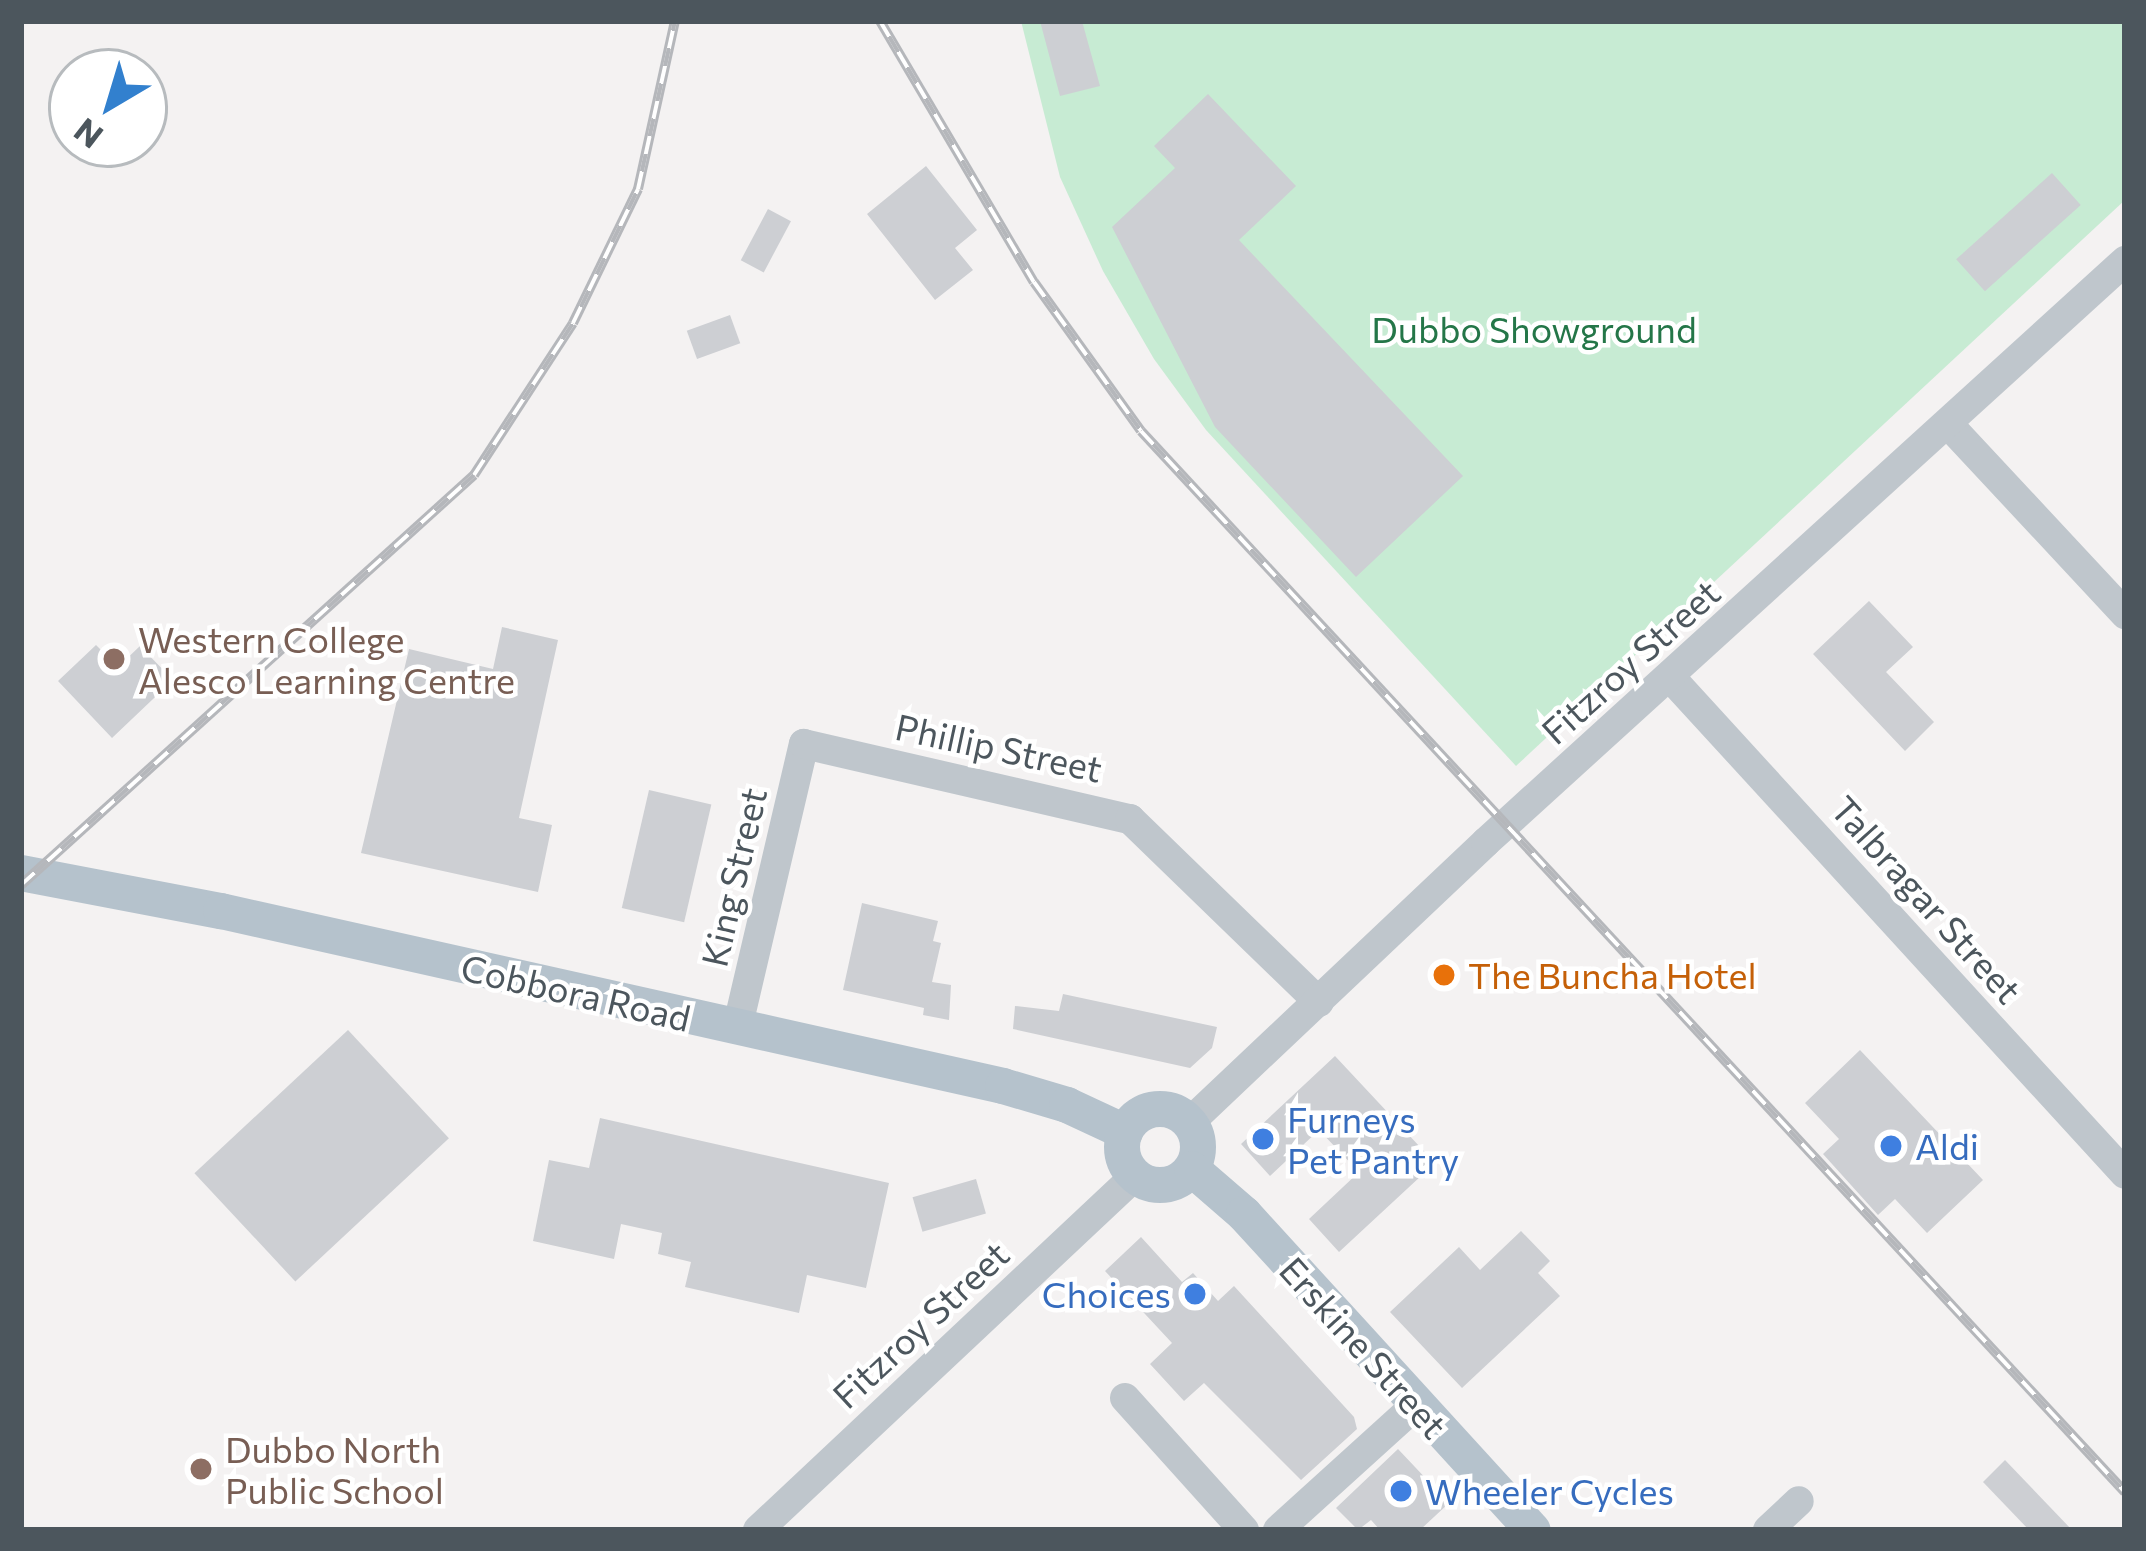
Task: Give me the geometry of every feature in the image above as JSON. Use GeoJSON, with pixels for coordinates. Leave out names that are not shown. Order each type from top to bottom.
{"type":"FeatureCollection","features":[{"type":"Feature","properties":{"kind":"main road","name":"Cobbora Road"},"geometry":{"type":"LineString","coordinates":[[21,873],[221,911],[1004,1086],[1066,1105],[1125,1132]]}},
{"type":"Feature","properties":{"kind":"main road"},"geometry":{"type":"LineString","coordinates":[[1155,1109],[1168,1109],[1190,1122],[1198,1145],[1192,1169],[1165,1185],[1135,1176],[1123,1155],[1125,1132],[1132,1121],[1155,1109]]}},
{"type":"Feature","properties":{"kind":"main road","name":"Erskine Street"},"geometry":{"type":"LineString","coordinates":[[1192,1169],[1244,1214],[1532,1530]]}},
{"type":"Feature","properties":{"kind":"street","name":"Fitzroy Street"},"geometry":{"type":"LineString","coordinates":[[1190,1122],[1486,842],[2125,261]]}},
{"type":"Feature","properties":{"kind":"street"},"geometry":{"type":"LineString","coordinates":[[1948,424],[2125,614]]}},
{"type":"Feature","properties":{"kind":"street","name":"Talbragar Street"},"geometry":{"type":"LineString","coordinates":[[1671,678],[2125,1174]]}},
{"type":"Feature","properties":{"kind":"street","name":"Phillip Street"},"geometry":{"type":"LineString","coordinates":[[804,744],[1130,819],[1319,1002]]}},
{"type":"Feature","properties":{"kind":"street","name":"King Street"},"geometry":{"type":"LineString","coordinates":[[737,1029],[804,744]]}},
{"type":"Feature","properties":{"kind":"street","name":"Fitzroy Street"},"geometry":{"type":"LineString","coordinates":[[758,1530],[1135,1176]]}},
{"type":"Feature","properties":{"kind":"street"},"geometry":{"type":"LineString","coordinates":[[1124,1398],[1244,1530]]}},
{"type":"Feature","properties":{"kind":"street"},"geometry":{"type":"LineString","coordinates":[[1278,1530],[1416,1405]]}},
{"type":"Feature","properties":{"kind":"street"},"geometry":{"type":"LineString","coordinates":[[1768,1530],[1799,1501]]}},
{"type":"Feature","properties":{"kind":"green space","name":"Dubbo Showground"},"geometry":{"type":"Polygon","coordinates":[[[1021,21],[2125,21],[2125,200],[1516,766],[1206,430],[1154,359],[1103,271],[1060,177],[1021,21]]]}},
{"type":"Feature","properties":{"kind":"building"},"geometry":{"type":"Polygon","coordinates":[[[1040,21],[1082,21],[1100,86],[1060,96],[1040,21]]]}},
{"type":"Feature","properties":{"kind":"building"},"geometry":{"type":"Polygon","coordinates":[[[1208,94],[1296,186],[1239,240],[1463,476],[1356,577],[1215,427],[1112,227],[1175,168],[1154,146],[1208,94]]]}},
{"type":"Feature","properties":{"kind":"building"},"geometry":{"type":"Polygon","coordinates":[[[926,166],[977,230],[955,248],[973,270],[935,300],[867,214],[926,166]]]}},
{"type":"Feature","properties":{"kind":"building"},"geometry":{"type":"Polygon","coordinates":[[[2052,173],[2081,205],[1985,291],[1956,259],[2052,173]]]}},
{"type":"Feature","properties":{"kind":"building"},"geometry":{"type":"Polygon","coordinates":[[[768,209],[791,221],[764,272],[741,260],[768,209]]]}},
{"type":"Feature","properties":{"kind":"building"},"geometry":{"type":"Polygon","coordinates":[[[730,315],[740,343],[697,359],[687,331],[730,315]]]}},
{"type":"Feature","properties":{"kind":"building"},"geometry":{"type":"Polygon","coordinates":[[[1869,601],[1913,647],[1886,672],[1934,722],[1905,751],[1813,654],[1869,601]]]}},
{"type":"Feature","properties":{"kind":"building"},"geometry":{"type":"Polygon","coordinates":[[[502,627],[558,640],[519,818],[552,825],[538,892],[361,853],[409,649],[493,669],[502,627]]]}},
{"type":"Feature","properties":{"kind":"building"},"geometry":{"type":"Polygon","coordinates":[[[96,645],[118,667],[140,646],[173,680],[112,738],[58,681],[96,645]]]}},
{"type":"Feature","properties":{"kind":"building"},"geometry":{"type":"Polygon","coordinates":[[[649,790],[711,804],[684,922],[622,908],[649,790]]]}},
{"type":"Feature","properties":{"kind":"building"},"geometry":{"type":"Polygon","coordinates":[[[862,903],[938,921],[933,941],[941,943],[932,982],[951,985],[949,1020],[923,1015],[924,1008],[843,990],[862,903]]]}},
{"type":"Feature","properties":{"kind":"building"},"geometry":{"type":"Polygon","coordinates":[[[1063,994],[1217,1027],[1212,1048],[1190,1068],[1013,1029],[1015,1006],[1059,1011],[1063,994]]]}},
{"type":"Feature","properties":{"kind":"building"},"geometry":{"type":"Polygon","coordinates":[[[348,1030],[449,1138],[295,1281],[194,1173],[348,1030]]]}},
{"type":"Feature","properties":{"kind":"building","name":"Aldi"},"geometry":{"type":"Polygon","coordinates":[[[1860,1050],[1983,1180],[1927,1233],[1895,1199],[1878,1215],[1823,1154],[1839,1139],[1805,1103],[1860,1050]]]}},
{"type":"Feature","properties":{"kind":"building"},"geometry":{"type":"Polygon","coordinates":[[[1335,1056],[1435,1163],[1339,1252],[1309,1219],[1359,1172],[1319,1130],[1270,1176],[1241,1144],[1335,1056]]]}},
{"type":"Feature","properties":{"kind":"building"},"geometry":{"type":"Polygon","coordinates":[[[600,1118],[889,1183],[866,1288],[807,1275],[799,1313],[685,1287],[691,1262],[658,1254],[662,1233],[621,1224],[614,1259],[533,1241],[549,1160],[589,1168],[600,1118]]]}},
{"type":"Feature","properties":{"kind":"building"},"geometry":{"type":"Polygon","coordinates":[[[976,1179],[986,1214],[922,1232],[913,1197],[976,1179]]]}},
{"type":"Feature","properties":{"kind":"building"},"geometry":{"type":"Polygon","coordinates":[[[1521,1231],[1550,1261],[1538,1273],[1560,1296],[1462,1388],[1390,1312],[1459,1247],[1480,1270],[1521,1231]]]}},
{"type":"Feature","properties":{"kind":"building"},"geometry":{"type":"Polygon","coordinates":[[[1141,1237],[1182,1282],[1193,1273],[1218,1301],[1234,1286],[1354,1417],[1357,1429],[1301,1480],[1204,1383],[1184,1401],[1150,1364],[1172,1343],[1105,1271],[1141,1237]]]}},
{"type":"Feature","properties":{"kind":"building"},"geometry":{"type":"Polygon","coordinates":[[[1398,1449],[1449,1503],[1420,1530],[1380,1530],[1371,1520],[1358,1530],[1336,1508],[1398,1449]]]}},
{"type":"Feature","properties":{"kind":"building"},"geometry":{"type":"Polygon","coordinates":[[[2005,1460],[2072,1530],[2029,1530],[1983,1482],[2005,1460]]]}},
{"type":"Feature","properties":{"kind":"railway"},"geometry":{"type":"LineString","coordinates":[[21,885],[474,475],[573,323],[638,189],[675,21]]}},
{"type":"Feature","properties":{"kind":"railway"},"geometry":{"type":"LineString","coordinates":[[880,21],[1034,282],[1141,431],[2125,1492]]}},
{"type":"Feature","properties":{"kind":"place","name":"Western College Alesco Learning Centre"},"geometry":{"type":"Point","coordinates":[114,659]}},
{"type":"Feature","properties":{"kind":"place","name":"The Buncha Hotel"},"geometry":{"type":"Point","coordinates":[1444,975]}},
{"type":"Feature","properties":{"kind":"place","name":"Furneys Pet Pantry"},"geometry":{"type":"Point","coordinates":[1263,1139]}},
{"type":"Feature","properties":{"kind":"place","name":"Aldi"},"geometry":{"type":"Point","coordinates":[1891,1146]}},
{"type":"Feature","properties":{"kind":"place","name":"Choices"},"geometry":{"type":"Point","coordinates":[1195,1294]}},
{"type":"Feature","properties":{"kind":"place","name":"Dubbo North Public School"},"geometry":{"type":"Point","coordinates":[201,1469]}},
{"type":"Feature","properties":{"kind":"place","name":"Wheeler Cycles"},"geometry":{"type":"Point","coordinates":[1401,1491]}}]}
